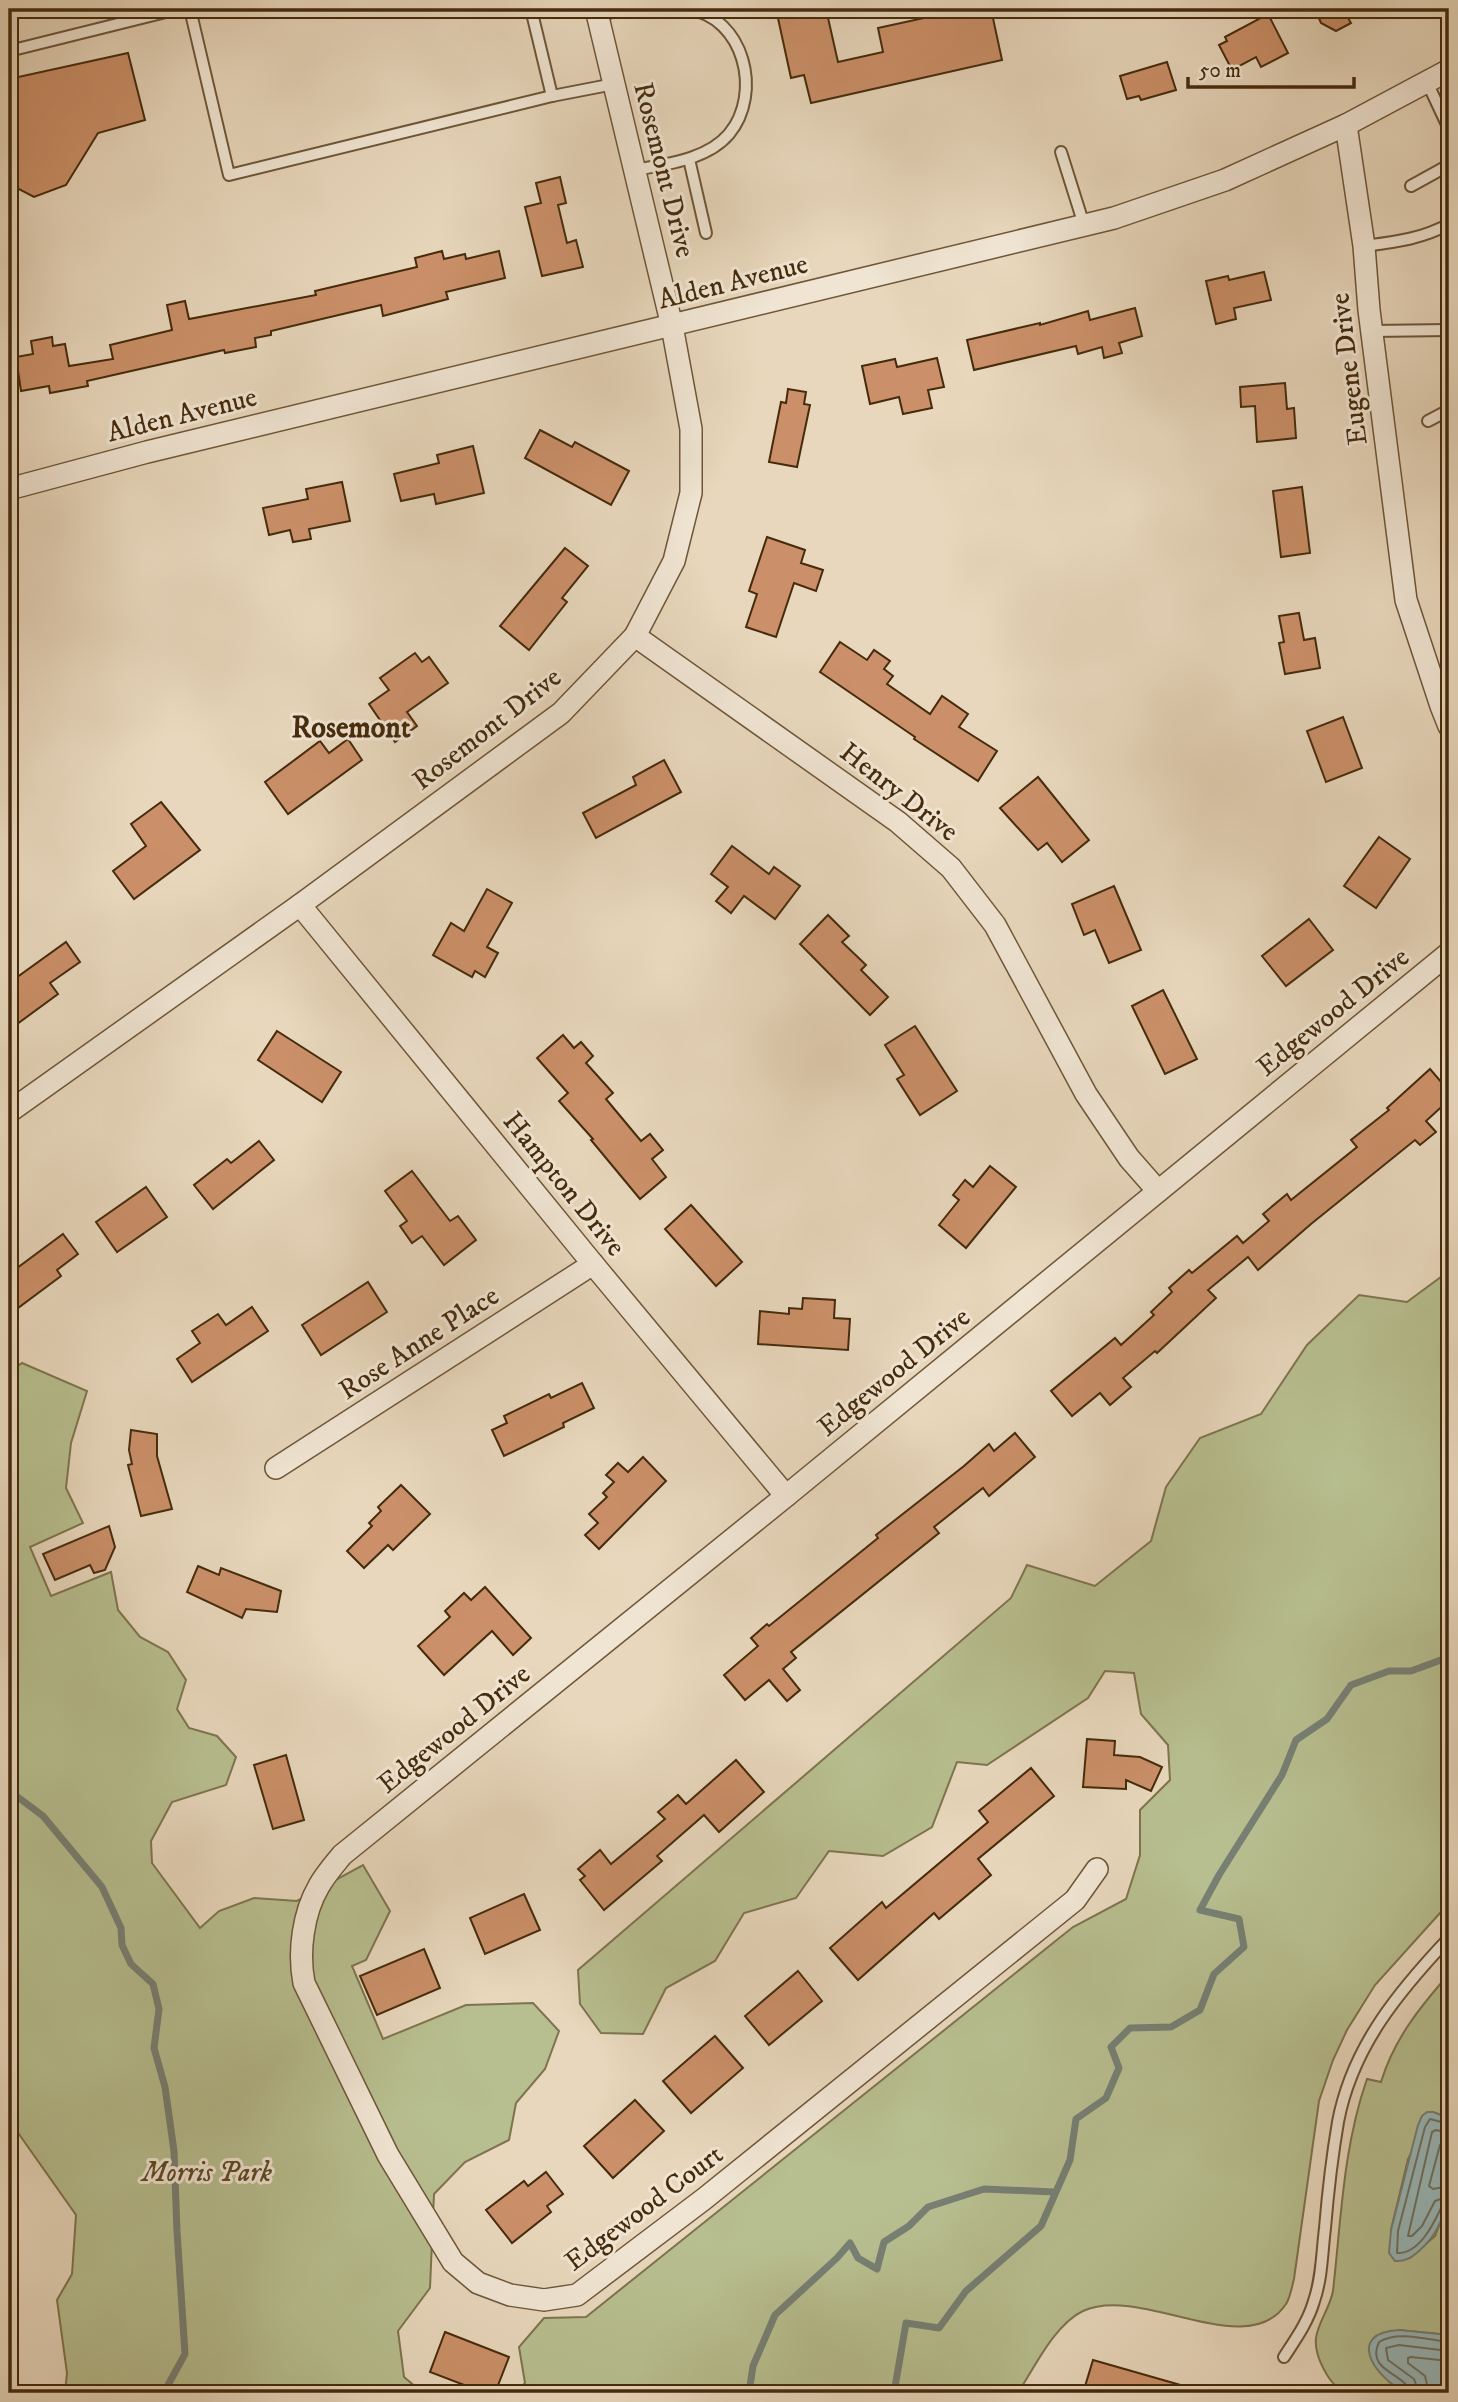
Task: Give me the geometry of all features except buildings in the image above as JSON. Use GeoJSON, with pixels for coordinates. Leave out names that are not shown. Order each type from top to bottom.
{"type":"FeatureCollection","features":[{"type":"Feature","properties":{"kind":"street","name":"Rosemont Drive"},"geometry":{"type":"LineString","coordinates":[[9,1112],[300,905],[561,713],[635,636],[674,561],[691,493],[691,429],[672,326],[597,12]]}},
{"type":"Feature","properties":{"kind":"street","name":"Alden Avenue"},"geometry":{"type":"LineString","coordinates":[[9,489],[160,448],[1114,218],[1225,180],[1346,125],[1449,70]]}},
{"type":"Feature","properties":{"kind":"street","name":"Eugene Drive"},"geometry":{"type":"LineString","coordinates":[[1346,125],[1364,246],[1406,600],[1449,726]]}},
{"type":"Feature","properties":{"kind":"street","name":"Henry Drive"},"geometry":{"type":"LineString","coordinates":[[635,636],[898,822],[950,868],[995,925],[1086,1094],[1129,1158],[1158,1192]]}},
{"type":"Feature","properties":{"kind":"street","name":"Hampton Drive"},"geometry":{"type":"LineString","coordinates":[[300,905],[786,1496]]}},
{"type":"Feature","properties":{"kind":"street","name":"Edgewood Drive"},"geometry":{"type":"LineString","coordinates":[[372,1830],[786,1496],[1449,953]]}},
{"type":"Feature","properties":{"kind":"street","name":"Rose Anne Place"},"geometry":{"type":"LineString","coordinates":[[276,1468],[593,1264]]}},
{"type":"Feature","properties":{"kind":"street","name":"Edgewood Court"},"geometry":{"type":"LineString","coordinates":[[372,1830],[342,1855],[317,1888],[303,1939],[303,1983],[388,2155],[453,2262],[478,2283],[510,2295],[544,2300],[577,2295],[704,2199],[1074,1900],[1097,1869]]}},
{"type":"Feature","properties":{"kind":"lane"},"geometry":{"type":"LineString","coordinates":[[9,51],[178,9]]}},
{"type":"Feature","properties":{"kind":"lane"},"geometry":{"type":"LineString","coordinates":[[190,9],[229,175],[552,96],[614,84]]}},
{"type":"Feature","properties":{"kind":"lane"},"geometry":{"type":"LineString","coordinates":[[531,9],[552,96]]}},
{"type":"Feature","properties":{"kind":"lane"},"geometry":{"type":"LineString","coordinates":[[597,12],[623,9]]}},
{"type":"Feature","properties":{"kind":"lane"},"geometry":{"type":"LineString","coordinates":[[635,170],[689,159],[714,146],[729,134],[743,105],[746,73],[737,43],[726,29],[710,18],[688,9]]}},
{"type":"Feature","properties":{"kind":"lane"},"geometry":{"type":"LineString","coordinates":[[1427,82],[1449,129]]}},
{"type":"Feature","properties":{"kind":"lane"},"geometry":{"type":"LineString","coordinates":[[1061,152],[1084,225]]}},
{"type":"Feature","properties":{"kind":"lane"},"geometry":{"type":"LineString","coordinates":[[689,159],[706,233]]}},
{"type":"Feature","properties":{"kind":"lane"},"geometry":{"type":"LineString","coordinates":[[1411,186],[1449,165]]}},
{"type":"Feature","properties":{"kind":"lane"},"geometry":{"type":"LineString","coordinates":[[1364,246],[1400,242],[1430,234],[1449,224]]}},
{"type":"Feature","properties":{"kind":"lane"},"geometry":{"type":"LineString","coordinates":[[1372,331],[1449,330]]}},
{"type":"Feature","properties":{"kind":"lane"},"geometry":{"type":"LineString","coordinates":[[1428,421],[1449,410]]}},
{"type":"Feature","properties":{"kind":"lane"},"geometry":{"type":"LineString","coordinates":[[1283,2357],[1310,2312],[1320,2281],[1332,2161],[1338,2120],[1347,2087],[1360,2055],[1380,2020],[1407,1983],[1449,1938]]}},
{"type":"Feature","properties":{"kind":"green space"},"geometry":{"type":"Polygon","coordinates":[[[1449,1271],[1449,1903],[1375,1985],[1347,2030],[1333,2060],[1319,2101],[1294,2279],[1286,2304],[1268,2320],[1246,2326],[1220,2325],[1134,2307],[1107,2305],[1083,2311],[1054,2336],[1018,2393],[515,2393],[525,2383],[519,2347],[544,2318],[586,2317],[1073,1927],[1126,1899],[1140,1855],[1140,1810],[1170,1780],[1168,1745],[1141,1714],[1134,1673],[1105,1671],[1088,1698],[987,1765],[957,1762],[932,1827],[883,1856],[829,1851],[796,1898],[744,1913],[715,1961],[666,1988],[643,2034],[601,2033],[580,2004],[578,1970],[1011,1598],[1027,1565],[1095,1586],[1151,1541],[1166,1487],[1200,1438],[1261,1414],[1307,1345],[1359,1295],[1407,1302],[1449,1271]]]}},
{"type":"Feature","properties":{"kind":"green space","name":"Morris Park"},"geometry":{"type":"Polygon","coordinates":[[[22,1363],[87,1391],[71,1443],[66,1488],[83,1523],[30,1547],[51,1596],[111,1572],[118,1610],[140,1637],[168,1652],[186,1680],[177,1709],[189,1728],[217,1736],[236,1757],[226,1785],[172,1802],[151,1841],[152,1863],[200,1928],[219,1911],[254,1898],[297,1901],[363,1865],[390,1911],[366,1960],[352,1966],[383,2039],[466,2005],[533,2003],[559,2031],[545,2069],[516,2103],[509,2140],[465,2162],[434,2194],[430,2288],[398,2331],[404,2377],[423,2393],[65,2393],[67,2373],[57,2300],[72,2274],[76,2215],[9,2120],[9,1372],[22,1363]]]}},
{"type":"Feature","properties":{"kind":"green space"},"geometry":{"type":"Polygon","coordinates":[[[1449,1974],[1449,2118],[1433,2112],[1408,2159],[1391,2230],[1410,2258],[1435,2236],[1449,2200],[1449,2335],[1399,2330],[1389,2382],[1408,2393],[1347,2393],[1334,2384],[1324,2370],[1317,2353],[1316,2338],[1333,2291],[1344,2184],[1359,2105],[1367,2079],[1381,2082],[1386,2066],[1409,2024],[1449,1974]]]}},
{"type":"Feature","properties":{"kind":"water"},"geometry":{"type":"Polygon","coordinates":[[[1427,2112],[1449,2118],[1450,2172],[1446,2207],[1431,2238],[1419,2251],[1402,2261],[1395,2261],[1389,2253],[1391,2230],[1418,2125],[1427,2112]]]}},
{"type":"Feature","properties":{"kind":"water"},"geometry":{"type":"Polygon","coordinates":[[[1399,2330],[1449,2335],[1449,2393],[1421,2395],[1405,2392],[1375,2367],[1369,2347],[1373,2339],[1382,2333],[1399,2330]]]}},
{"type":"Feature","properties":{"kind":"waterway"},"geometry":{"type":"LineString","coordinates":[[894,2393],[906,2323],[939,2328],[966,2291],[1041,2226],[1070,2160],[1076,2119],[1106,2098],[1119,2068],[1111,2047],[1130,2028],[1171,2027],[1200,2010],[1214,1974],[1244,1947],[1239,1919],[1200,1910],[1282,1775],[1296,1740],[1327,1719],[1351,1685],[1389,1671],[1411,1671],[1449,1657]]}},
{"type":"Feature","properties":{"kind":"waterway"},"geometry":{"type":"LineString","coordinates":[[9,1782],[15,1795],[43,1816],[102,1887],[121,1928],[122,1945],[131,1964],[153,1984],[159,2009],[154,2048],[165,2087],[174,2151],[185,2354],[168,2385],[167,2393]]}},
{"type":"Feature","properties":{"kind":"waterway"},"geometry":{"type":"LineString","coordinates":[[749,2393],[753,2366],[775,2315],[850,2243],[858,2258],[877,2269],[884,2242],[909,2226],[928,2207],[984,2189],[1054,2192]]}},
{"type":"Feature","properties":{"kind":"district","name":"Rosemont"},"geometry":{"type":"Point","coordinates":[351,728]}}]}
